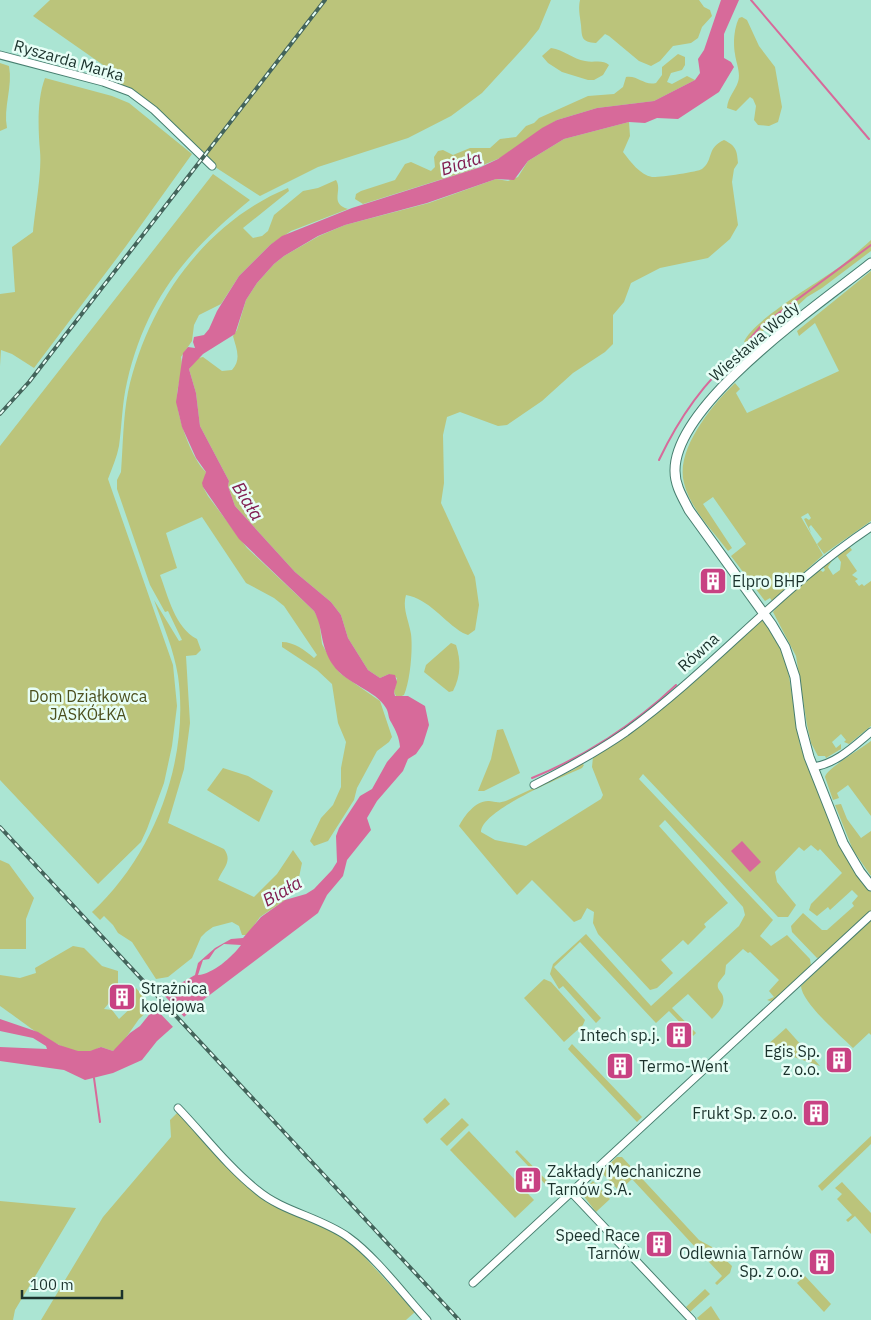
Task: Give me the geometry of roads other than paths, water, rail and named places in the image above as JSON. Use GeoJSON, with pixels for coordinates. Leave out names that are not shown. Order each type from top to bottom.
{"type":"FeatureCollection","features":[{"type":"Feature","properties":{"kind":"street","name":"Ryszarda Marka"},"geometry":{"type":"LineString","coordinates":[[0,55],[103,82],[130,92],[154,110],[212,166]]}},
{"type":"Feature","properties":{"kind":"street","name":"Wiesława Wody"},"geometry":{"type":"LineString","coordinates":[[871,263],[781,334],[726,382],[701,414],[679,450],[675,472],[680,492],[690,510],[780,637],[792,668],[801,727],[813,767],[843,843],[856,867],[871,886]]}},
{"type":"Feature","properties":{"kind":"street","name":"Równa"},"geometry":{"type":"LineString","coordinates":[[534,784],[589,756],[627,731],[667,699],[763,612],[834,552],[871,527]]}},
{"type":"Feature","properties":{"kind":"street"},"geometry":{"type":"LineString","coordinates":[[813,767],[840,756],[871,732]]}},
{"type":"Feature","properties":{"kind":"street"},"geometry":{"type":"LineString","coordinates":[[473,1283],[871,915]]}},
{"type":"Feature","properties":{"kind":"street"},"geometry":{"type":"LineString","coordinates":[[178,1108],[226,1162],[256,1190],[281,1205],[336,1230],[360,1247],[427,1320]]}},
{"type":"Feature","properties":{"kind":"street"},"geometry":{"type":"LineString","coordinates":[[571,1192],[692,1320]]}},
{"type":"Feature","properties":{"kind":"waterway"},"geometry":{"type":"LineString","coordinates":[[751,0],[869,139]]}},
{"type":"Feature","properties":{"kind":"waterway"},"geometry":{"type":"LineString","coordinates":[[749,340],[760,327],[871,245]]}},
{"type":"Feature","properties":{"kind":"waterway"},"geometry":{"type":"LineString","coordinates":[[659,460],[674,431],[692,403],[713,377],[737,354]]}},
{"type":"Feature","properties":{"kind":"waterway"},"geometry":{"type":"LineString","coordinates":[[532,778],[590,750],[644,713],[676,685]]}},
{"type":"Feature","properties":{"kind":"waterway"},"geometry":{"type":"LineString","coordinates":[[94,1078],[100,1122]]}},
{"type":"Feature","properties":{"kind":"railway"},"geometry":{"type":"LineString","coordinates":[[0,414],[29,382],[325,0]]}},
{"type":"Feature","properties":{"kind":"railway"},"geometry":{"type":"LineString","coordinates":[[0,827],[459,1320]]}},
{"type":"Feature","properties":{"kind":"place","name":"Elpro BHP"},"geometry":{"type":"Point","coordinates":[713,581]}},
{"type":"Feature","properties":{"kind":"place","name":"Strażnica kolejowa"},"geometry":{"type":"Point","coordinates":[122,997]}},
{"type":"Feature","properties":{"kind":"place","name":"Intech sp.j."},"geometry":{"type":"Point","coordinates":[679,1035]}},
{"type":"Feature","properties":{"kind":"place","name":"Egis Sp. z o.o."},"geometry":{"type":"Point","coordinates":[839,1060]}},
{"type":"Feature","properties":{"kind":"place","name":"Termo-Went"},"geometry":{"type":"Point","coordinates":[620,1066]}},
{"type":"Feature","properties":{"kind":"place","name":"Frukt Sp. z o.o."},"geometry":{"type":"Point","coordinates":[816,1113]}},
{"type":"Feature","properties":{"kind":"place","name":"Zakłady Mechaniczne Tarnów S.A."},"geometry":{"type":"Point","coordinates":[528,1180]}},
{"type":"Feature","properties":{"kind":"place","name":"Speed Race Tarnów"},"geometry":{"type":"Point","coordinates":[659,1244]}},
{"type":"Feature","properties":{"kind":"place","name":"Odlewnia Tarnów Sp. z o.o."},"geometry":{"type":"Point","coordinates":[822,1262]}},
{"type":"Feature","properties":{"kind":"water label","name":"Biała"},"geometry":{"type":"Point","coordinates":[461,163]}},
{"type":"Feature","properties":{"kind":"water label","name":"Biała"},"geometry":{"type":"Point","coordinates":[248,501]}},
{"type":"Feature","properties":{"kind":"water label","name":"Biała"},"geometry":{"type":"Point","coordinates":[282,891]}},
{"type":"Feature","properties":{"kind":"park label","name":"Dom Działkowca JASKÓŁKA"},"geometry":{"type":"Point","coordinates":[88,705]}}]}
